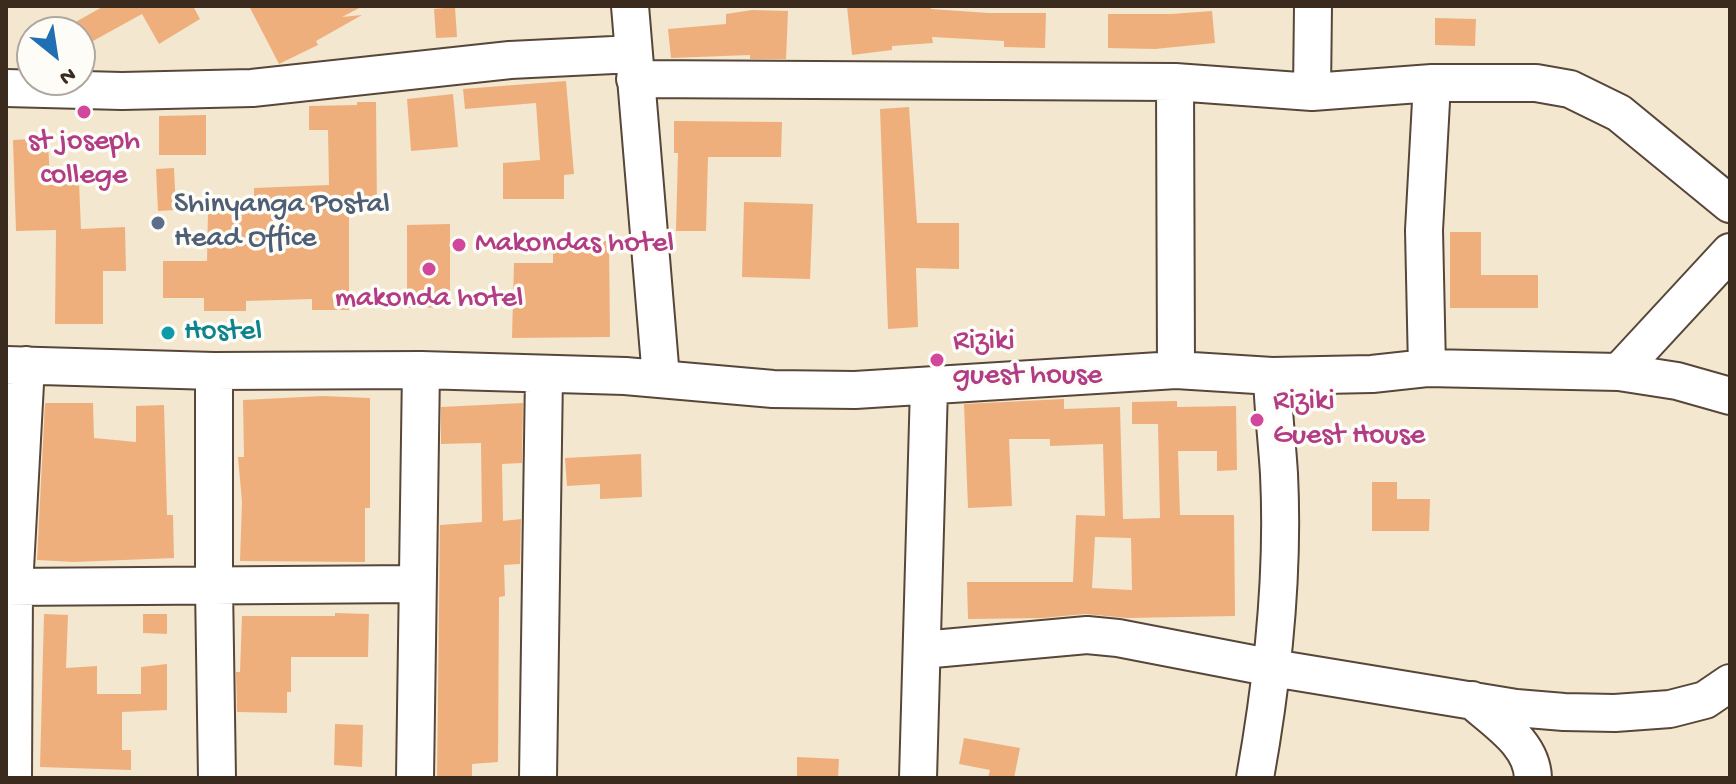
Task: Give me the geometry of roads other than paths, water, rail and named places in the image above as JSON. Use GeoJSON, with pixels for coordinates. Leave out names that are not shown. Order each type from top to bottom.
{"type":"FeatureCollection","features":[{"type":"Feature","properties":{"kind":"street"},"geometry":{"type":"LineString","coordinates":[[630,6],[661,378]]}},
{"type":"Feature","properties":{"kind":"street"},"geometry":{"type":"LineString","coordinates":[[1312,92],[1313,6]]}},
{"type":"Feature","properties":{"kind":"street"},"geometry":{"type":"LineString","coordinates":[[6,88],[122,91],[252,88],[510,60],[634,67],[1175,82],[1312,92],[1432,83],[1536,83],[1582,94],[1619,113],[1730,204]]}},
{"type":"Feature","properties":{"kind":"street"},"geometry":{"type":"LineString","coordinates":[[1175,82],[1176,370]]}},
{"type":"Feature","properties":{"kind":"street"},"geometry":{"type":"LineString","coordinates":[[1427,368],[1424,230],[1432,83]]}},
{"type":"Feature","properties":{"kind":"street"},"geometry":{"type":"LineString","coordinates":[[1619,372],[1730,252]]}},
{"type":"Feature","properties":{"kind":"street"},"geometry":{"type":"LineString","coordinates":[[13,778],[10,587],[16,365],[214,371],[421,370],[661,378],[773,389],[855,390],[1176,370],[1272,376],[1372,374],[1427,368],[1619,372],[1677,381],[1730,396]]}},
{"type":"Feature","properties":{"kind":"street"},"geometry":{"type":"LineString","coordinates":[[415,778],[421,370]]}},
{"type":"Feature","properties":{"kind":"street"},"geometry":{"type":"LineString","coordinates":[[214,371],[217,778]]}},
{"type":"Feature","properties":{"kind":"street"},"geometry":{"type":"LineString","coordinates":[[538,778],[544,375]]}},
{"type":"Feature","properties":{"kind":"street"},"geometry":{"type":"LineString","coordinates":[[1255,778],[1273,668],[1277,610],[1279,474],[1272,376]]}},
{"type":"Feature","properties":{"kind":"street"},"geometry":{"type":"LineString","coordinates":[[918,778],[929,387]]}},
{"type":"Feature","properties":{"kind":"street"},"geometry":{"type":"LineString","coordinates":[[10,587],[417,584]]}},
{"type":"Feature","properties":{"kind":"street"},"geometry":{"type":"LineString","coordinates":[[922,650],[1087,635],[1516,708],[1615,713],[1682,706],[1705,700],[1730,683]]}},
{"type":"Feature","properties":{"kind":"street"},"geometry":{"type":"LineString","coordinates":[[1471,699],[1529,755],[1533,778]]}},
{"type":"Feature","properties":{"kind":"place","name":"st joseph college"},"geometry":{"type":"Point","coordinates":[84,112]}},
{"type":"Feature","properties":{"kind":"place","name":"Shinyanga Postal Head Office"},"geometry":{"type":"Point","coordinates":[158,223]}},
{"type":"Feature","properties":{"kind":"place","name":"Makondas hotel"},"geometry":{"type":"Point","coordinates":[459,245]}},
{"type":"Feature","properties":{"kind":"place","name":"makonda hotel"},"geometry":{"type":"Point","coordinates":[429,269]}},
{"type":"Feature","properties":{"kind":"place","name":"Hostel"},"geometry":{"type":"Point","coordinates":[168,333]}},
{"type":"Feature","properties":{"kind":"place","name":"Riziki guest house"},"geometry":{"type":"Point","coordinates":[937,360]}},
{"type":"Feature","properties":{"kind":"place","name":"Riziki Guest House"},"geometry":{"type":"Point","coordinates":[1257,420]}}]}
